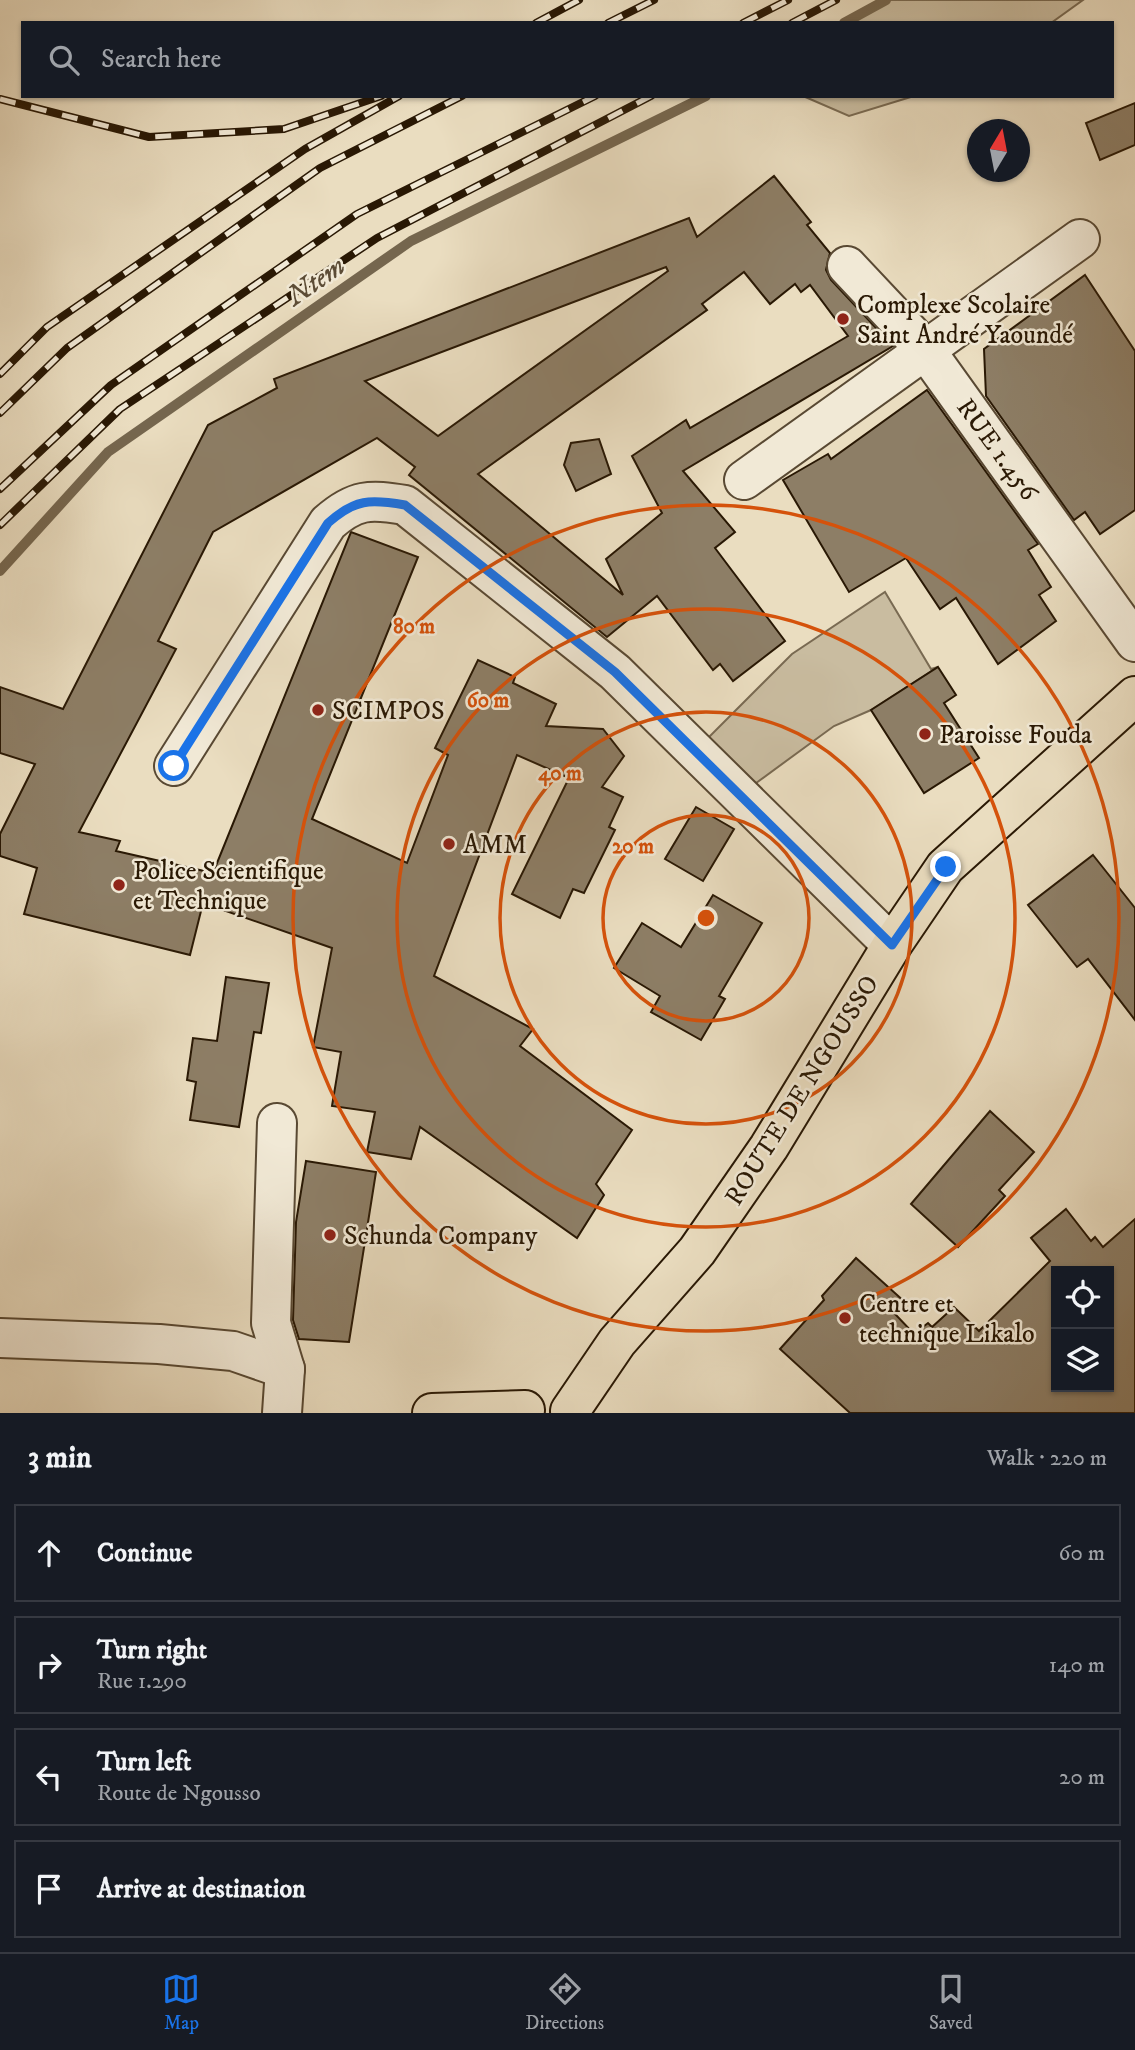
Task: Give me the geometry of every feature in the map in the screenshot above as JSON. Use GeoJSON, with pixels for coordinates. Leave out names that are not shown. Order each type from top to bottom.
{"type":"FeatureCollection","features":[{"type":"Feature","properties":{"kind":"main road","name":"ROUTE DE NGOUSSO"},"geometry":{"type":"LineString","coordinates":[[572,1412],[617,1342],[698,1251],[769,1147],[892,945],[946,867],[1135,696]]}},
{"type":"Feature","properties":{"kind":"main road"},"geometry":{"type":"LineString","coordinates":[[432,1413],[523,1412],[540,1405],[556,1405],[572,1412]]}},
{"type":"Feature","properties":{"kind":"street"},"geometry":{"type":"LineString","coordinates":[[744,480],[924,348],[1080,239]]}},
{"type":"Feature","properties":{"kind":"street","name":"RUE 1.456"},"geometry":{"type":"LineString","coordinates":[[847,266],[924,348],[1135,642]]}},
{"type":"Feature","properties":{"kind":"street"},"geometry":{"type":"LineString","coordinates":[[174,766],[328,523],[346,508],[374,500],[405,505],[615,672],[892,945]]}},
{"type":"Feature","properties":{"kind":"street"},"geometry":{"type":"LineString","coordinates":[[277,1123],[271,1324],[285,1369],[282,1413]]}},
{"type":"Feature","properties":{"kind":"street"},"geometry":{"type":"LineString","coordinates":[[0,1338],[159,1344],[233,1351],[285,1369]]}},
{"type":"Feature","properties":{"kind":"shaded area"},"geometry":{"type":"Polygon","coordinates":[[[886,0],[1083,0],[1054,21],[848,21],[886,0]]]}},
{"type":"Feature","properties":{"kind":"shaded area"},"geometry":{"type":"Polygon","coordinates":[[[808,98],[908,98],[849,116],[808,98]]]}},
{"type":"Feature","properties":{"kind":"shaded area"},"geometry":{"type":"Polygon","coordinates":[[[885,592],[931,669],[938,667],[871,710],[834,726],[752,786],[708,738],[792,654],[885,592]]]}},
{"type":"Feature","properties":{"kind":"building"},"geometry":{"type":"Polygon","coordinates":[[[1135,103],[1135,145],[1100,160],[1086,123],[1135,103]]]}},
{"type":"Feature","properties":{"kind":"building"},"geometry":{"type":"Polygon","coordinates":[[[774,176],[811,222],[807,225],[830,253],[826,270],[831,280],[893,346],[683,471],[735,532],[715,548],[785,641],[733,681],[720,664],[713,670],[657,596],[607,637],[409,475],[415,467],[377,438],[213,532],[158,641],[176,649],[79,832],[120,841],[116,851],[213,873],[351,532],[418,557],[312,819],[407,863],[448,755],[435,748],[478,660],[515,677],[513,683],[556,704],[546,726],[603,729],[624,756],[602,787],[623,797],[609,827],[615,830],[584,893],[573,889],[560,918],[512,894],[569,778],[517,755],[434,976],[533,1029],[520,1046],[632,1130],[596,1184],[604,1195],[577,1238],[420,1127],[411,1159],[367,1152],[375,1112],[332,1106],[341,1052],[313,1047],[332,948],[203,903],[190,955],[24,914],[37,868],[0,856],[0,834],[35,764],[0,753],[0,687],[63,709],[208,425],[277,388],[274,379],[689,218],[697,237],[774,176]],[[666,267],[365,381],[438,436],[668,271],[666,267]],[[744,272],[702,304],[707,310],[478,474],[623,595],[606,559],[662,513],[632,456],[686,420],[690,428],[848,336],[810,285],[801,292],[795,284],[770,304],[744,272]]]}},
{"type":"Feature","properties":{"kind":"building"},"geometry":{"type":"Polygon","coordinates":[[[1085,275],[1135,351],[1135,510],[1100,534],[1085,512],[1074,520],[986,396],[984,349],[1085,275]]]}},
{"type":"Feature","properties":{"kind":"building"},"geometry":{"type":"Polygon","coordinates":[[[927,390],[1038,544],[1028,550],[1051,587],[1039,595],[1056,621],[998,664],[956,598],[940,609],[906,558],[849,592],[783,480],[828,454],[831,459],[927,390]]]}},
{"type":"Feature","properties":{"kind":"building"},"geometry":{"type":"Polygon","coordinates":[[[599,439],[611,474],[576,491],[564,465],[571,443],[599,439]]]}},
{"type":"Feature","properties":{"kind":"building","name":"Paroisse Fouda"},"geometry":{"type":"Polygon","coordinates":[[[938,667],[956,695],[944,703],[979,758],[924,793],[871,710],[938,667]]]}},
{"type":"Feature","properties":{"kind":"building"},"geometry":{"type":"Polygon","coordinates":[[[696,807],[734,829],[703,881],[665,859],[696,807]]]}},
{"type":"Feature","properties":{"kind":"building"},"geometry":{"type":"Polygon","coordinates":[[[1093,855],[1135,908],[1135,1020],[1088,959],[1077,967],[1028,905],[1093,855]]]}},
{"type":"Feature","properties":{"kind":"building"},"geometry":{"type":"Polygon","coordinates":[[[713,895],[762,923],[719,996],[725,999],[701,1040],[651,1012],[660,996],[614,968],[642,923],[681,947],[713,895]]]}},
{"type":"Feature","properties":{"kind":"building"},"geometry":{"type":"Polygon","coordinates":[[[226,977],[269,983],[261,1033],[254,1032],[239,1127],[190,1120],[196,1082],[187,1080],[193,1038],[217,1041],[226,977]]]}},
{"type":"Feature","properties":{"kind":"building"},"geometry":{"type":"Polygon","coordinates":[[[990,1111],[1034,1152],[999,1190],[1005,1196],[958,1247],[911,1204],[990,1111]]]}},
{"type":"Feature","properties":{"kind":"building","name":"Schunda Company"},"geometry":{"type":"Polygon","coordinates":[[[306,1161],[376,1172],[349,1342],[299,1339],[293,1320],[296,1222],[306,1161]]]}},
{"type":"Feature","properties":{"kind":"building"},"geometry":{"type":"Polygon","coordinates":[[[1066,1209],[1091,1241],[1095,1237],[1103,1247],[1135,1219],[1135,1413],[850,1413],[780,1349],[824,1300],[822,1296],[856,1258],[906,1303],[895,1314],[914,1334],[928,1323],[932,1327],[954,1307],[979,1331],[1050,1261],[1031,1238],[1066,1209]]]}},
{"type":"Feature","properties":{"kind":"waterway","name":"Ntem"},"geometry":{"type":"LineString","coordinates":[[848,21],[886,0]]}},
{"type":"Feature","properties":{"kind":"waterway","name":"Ntem"},"geometry":{"type":"LineString","coordinates":[[0,571],[108,452],[411,241],[702,98]]}},
{"type":"Feature","properties":{"kind":"railway"},"geometry":{"type":"LineString","coordinates":[[540,21],[579,0]]}},
{"type":"Feature","properties":{"kind":"railway"},"geometry":{"type":"LineString","coordinates":[[612,21],[654,0]]}},
{"type":"Feature","properties":{"kind":"railway"},"geometry":{"type":"LineString","coordinates":[[747,21],[788,0]]}},
{"type":"Feature","properties":{"kind":"railway"},"geometry":{"type":"LineString","coordinates":[[796,21],[836,0]]}},
{"type":"Feature","properties":{"kind":"railway"},"geometry":{"type":"LineString","coordinates":[[0,99],[149,137],[284,129],[375,98]]}},
{"type":"Feature","properties":{"kind":"railway"},"geometry":{"type":"LineString","coordinates":[[0,374],[47,327],[305,149],[395,98]]}},
{"type":"Feature","properties":{"kind":"railway"},"geometry":{"type":"LineString","coordinates":[[0,413],[67,348],[320,168],[458,98]]}},
{"type":"Feature","properties":{"kind":"railway"},"geometry":{"type":"LineString","coordinates":[[0,489],[111,385],[357,214],[591,98]]}},
{"type":"Feature","properties":{"kind":"railway"},"geometry":{"type":"LineString","coordinates":[[0,525],[120,409],[377,238],[647,98]]}},
{"type":"Feature","properties":{"kind":"place","name":"Complexe Scolaire Saint André Yaoundé"},"geometry":{"type":"Point","coordinates":[843,319]}},
{"type":"Feature","properties":{"kind":"place","name":"SCIMPOS"},"geometry":{"type":"Point","coordinates":[318,710]}},
{"type":"Feature","properties":{"kind":"place","name":"Paroisse Fouda"},"geometry":{"type":"Point","coordinates":[925,734]}},
{"type":"Feature","properties":{"kind":"place","name":"AMM"},"geometry":{"type":"Point","coordinates":[449,844]}},
{"type":"Feature","properties":{"kind":"place","name":"Police Scientifique et Technique"},"geometry":{"type":"Point","coordinates":[119,885]}},
{"type":"Feature","properties":{"kind":"place","name":"Schunda Company"},"geometry":{"type":"Point","coordinates":[330,1235]}},
{"type":"Feature","properties":{"kind":"place","name":"Centre et technique Likalo"},"geometry":{"type":"Point","coordinates":[845,1318]}},
{"type":"Feature","properties":{"kind":"route"},"geometry":{"type":"LineString","coordinates":[[174,766],[328,523],[346,508],[374,500],[405,505],[615,672],[892,945],[946,867]]}}]}
